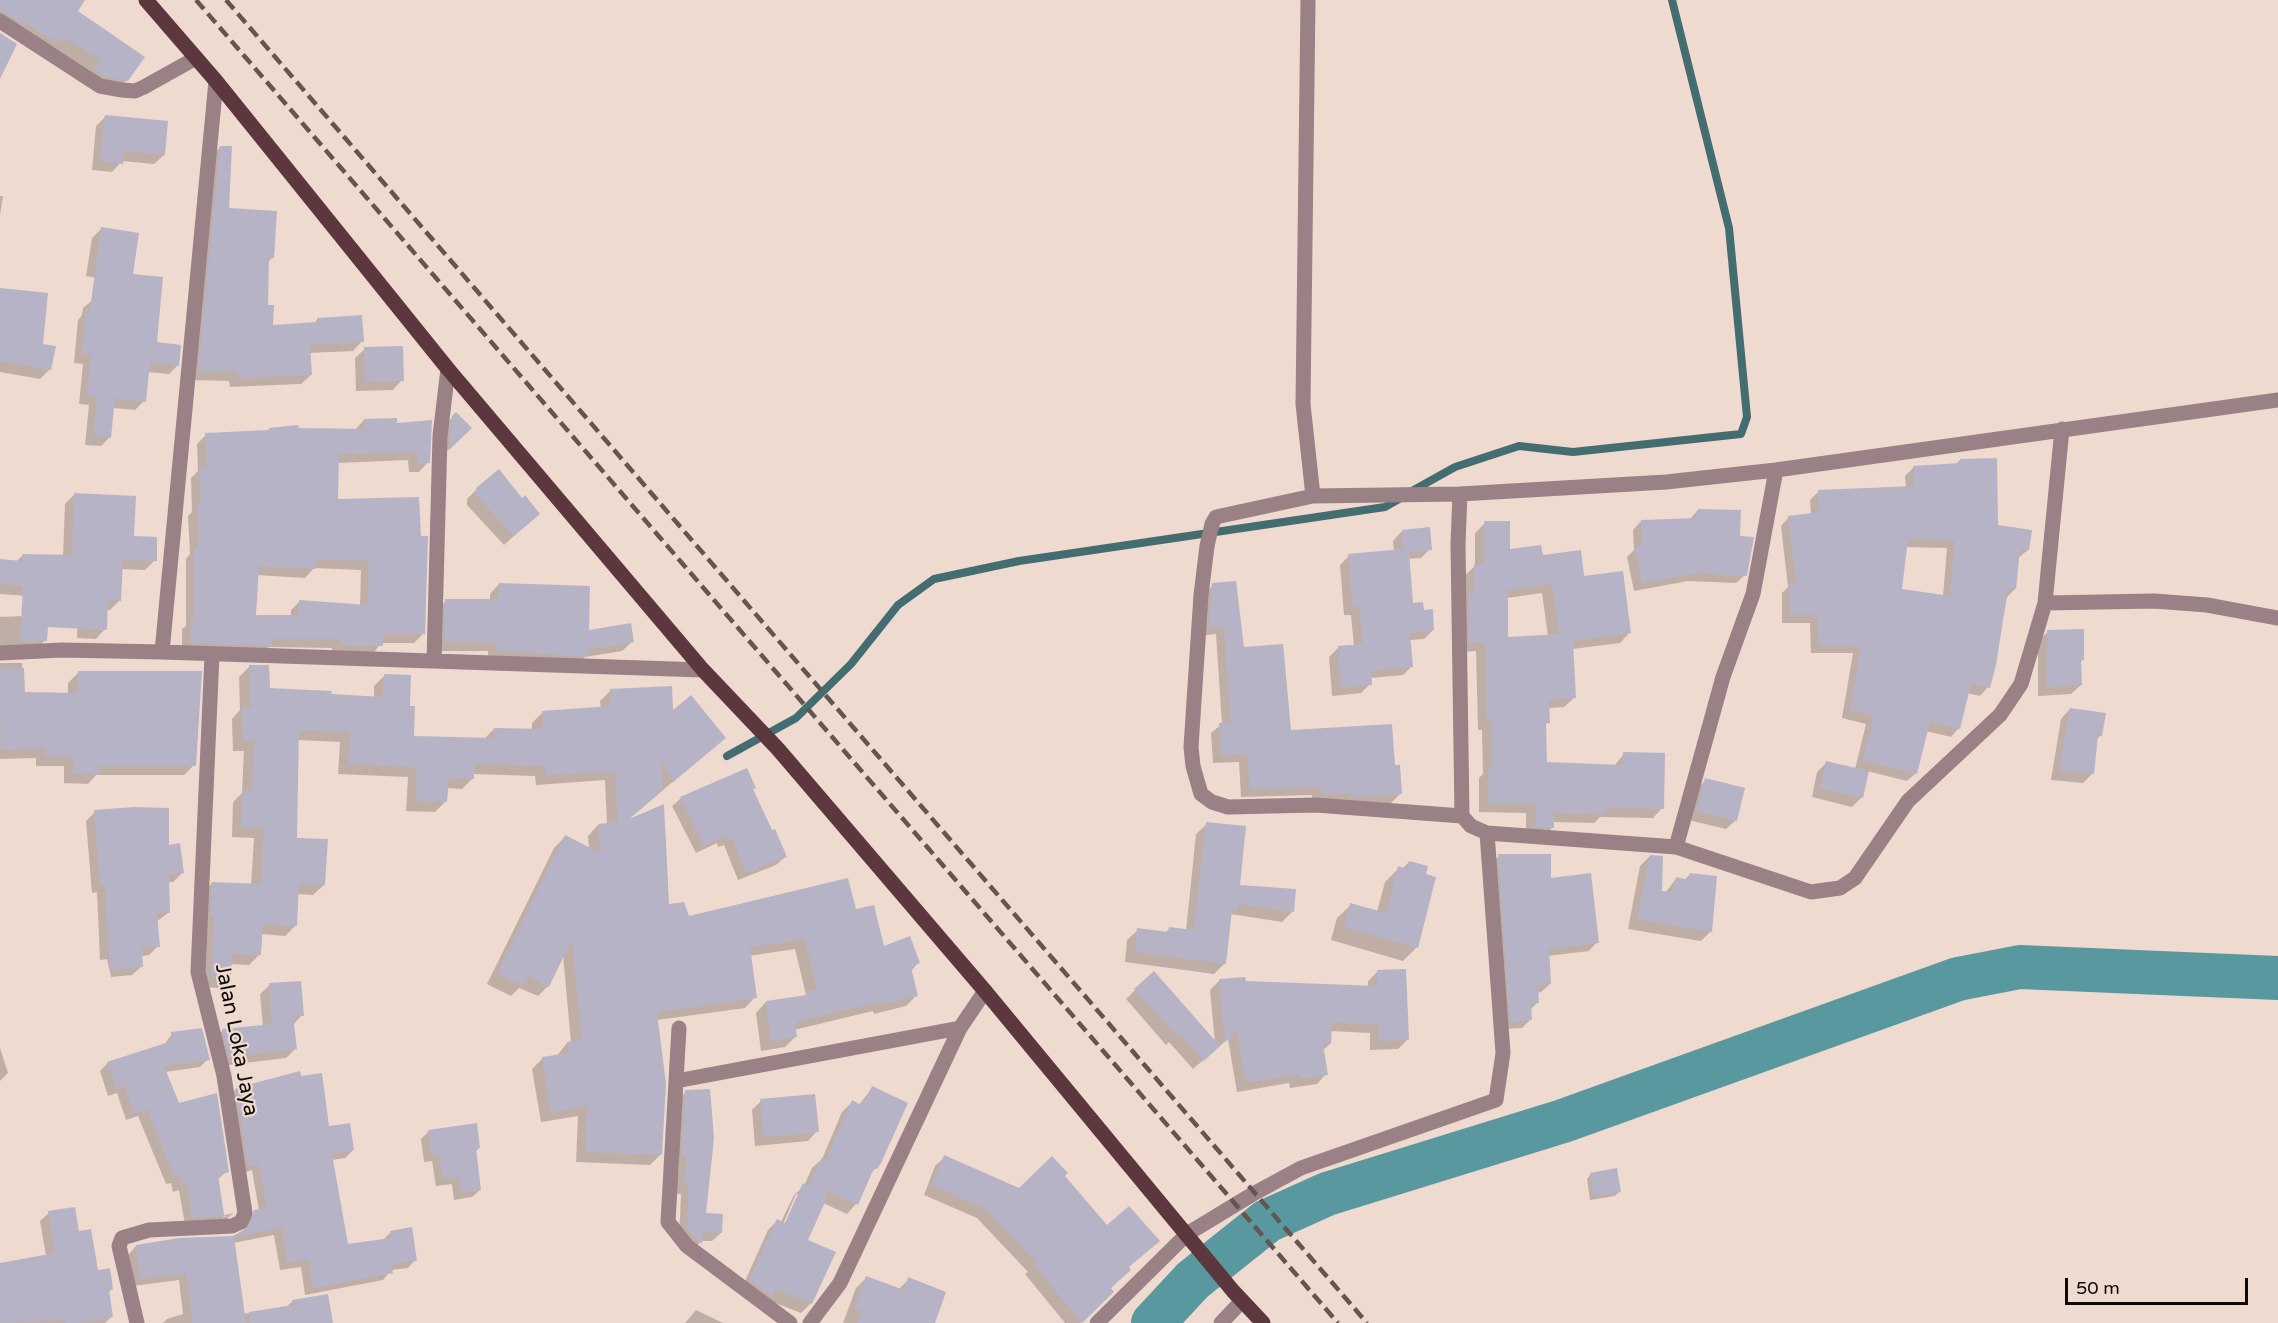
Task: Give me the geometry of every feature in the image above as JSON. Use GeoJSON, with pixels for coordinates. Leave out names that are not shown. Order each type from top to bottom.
{"type":"FeatureCollection","features":[{"type":"Feature","properties":{"kind":"main road"},"geometry":{"type":"LineString","coordinates":[[146,0],[216,81],[448,369],[703,670],[778,749],[985,991],[1238,1296],[1263,1323]]}},
{"type":"Feature","properties":{"kind":"street"},"geometry":{"type":"LineString","coordinates":[[1308,0],[1303,404],[1313,496]]}},
{"type":"Feature","properties":{"kind":"street"},"geometry":{"type":"LineString","coordinates":[[0,21],[100,86],[135,91],[196,58]]}},
{"type":"Feature","properties":{"kind":"street"},"geometry":{"type":"LineString","coordinates":[[162,652],[216,81]]}},
{"type":"Feature","properties":{"kind":"street"},"geometry":{"type":"LineString","coordinates":[[434,661],[440,436],[448,369]]}},
{"type":"Feature","properties":{"kind":"street"},"geometry":{"type":"LineString","coordinates":[[1462,816],[1316,805],[1228,807],[1201,794],[1192,766],[1191,747],[1207,546],[1216,517],[1313,496],[1460,494],[1666,482],[1776,470],[2278,400]]}},
{"type":"Feature","properties":{"kind":"street"},"geometry":{"type":"LineString","coordinates":[[1460,494],[1458,544],[1462,816],[1471,826],[1487,833],[1676,847],[1743,872],[1811,892],[1840,888],[1855,878],[1908,801],[2008,706],[2021,684],[2045,603],[2062,429]]}},
{"type":"Feature","properties":{"kind":"street"},"geometry":{"type":"LineString","coordinates":[[1676,847],[1723,677],[1753,594],[1776,470]]}},
{"type":"Feature","properties":{"kind":"street"},"geometry":{"type":"LineString","coordinates":[[2045,603],[2154,601],[2207,605],[2278,618]]}},
{"type":"Feature","properties":{"kind":"street"},"geometry":{"type":"LineString","coordinates":[[0,653],[62,650],[162,652],[703,670]]}},
{"type":"Feature","properties":{"kind":"street","name":"Jalan Loka Jaya"},"geometry":{"type":"LineString","coordinates":[[137,1323],[119,1246],[122,1238],[149,1230],[232,1226],[241,1222],[245,1213],[224,1077],[198,972],[212,655]]}},
{"type":"Feature","properties":{"kind":"street"},"geometry":{"type":"LineString","coordinates":[[1096,1323],[1192,1239],[1301,1168],[1496,1100],[1503,1053],[1487,833]]}},
{"type":"Feature","properties":{"kind":"street"},"geometry":{"type":"LineString","coordinates":[[810,1323],[840,1283],[960,1028],[985,991]]}},
{"type":"Feature","properties":{"kind":"street"},"geometry":{"type":"LineString","coordinates":[[679,1028],[668,1222],[687,1246],[790,1323]]}},
{"type":"Feature","properties":{"kind":"street"},"geometry":{"type":"LineString","coordinates":[[676,1081],[960,1028]]}},
{"type":"Feature","properties":{"kind":"street"},"geometry":{"type":"LineString","coordinates":[[1221,1323],[1238,1296]]}},
{"type":"Feature","properties":{"kind":"building"},"geometry":{"type":"Polygon","coordinates":[[[0,0],[85,0],[78,11],[145,57],[128,81],[106,77],[94,69],[100,60],[63,37],[58,43],[0,11],[0,0]]]}},
{"type":"Feature","properties":{"kind":"building"},"geometry":{"type":"Polygon","coordinates":[[[0,33],[17,44],[0,79],[0,33]]]}},
{"type":"Feature","properties":{"kind":"building"},"geometry":{"type":"Polygon","coordinates":[[[105,115],[168,121],[165,155],[124,151],[123,164],[100,161],[105,115]]]}},
{"type":"Feature","properties":{"kind":"building"},"geometry":{"type":"Polygon","coordinates":[[[220,146],[232,146],[229,208],[277,211],[274,258],[269,258],[268,305],[274,305],[273,325],[317,322],[317,318],[362,315],[364,342],[310,345],[312,375],[239,378],[238,372],[198,371],[220,146]]]}},
{"type":"Feature","properties":{"kind":"building"},"geometry":{"type":"Polygon","coordinates":[[[101,227],[139,233],[133,274],[163,277],[157,342],[181,345],[179,366],[150,362],[146,402],[115,398],[111,438],[94,436],[97,397],[87,396],[91,355],[82,354],[86,309],[90,310],[101,227]]]}},
{"type":"Feature","properties":{"kind":"building"},"geometry":{"type":"Polygon","coordinates":[[[0,288],[48,293],[43,344],[56,346],[51,370],[0,361],[0,288]]]}},
{"type":"Feature","properties":{"kind":"building"},"geometry":{"type":"Polygon","coordinates":[[[403,346],[404,381],[365,382],[364,347],[403,346]]]}},
{"type":"Feature","properties":{"kind":"building"},"geometry":{"type":"Polygon","coordinates":[[[456,412],[472,428],[449,450],[452,416],[456,412]]]}},
{"type":"Feature","properties":{"kind":"building"},"geometry":{"type":"Polygon","coordinates":[[[397,418],[397,423],[432,420],[430,463],[418,464],[417,452],[339,454],[338,499],[419,497],[421,536],[428,536],[425,634],[383,634],[383,646],[341,645],[341,639],[272,639],[272,646],[191,643],[191,619],[194,619],[194,548],[199,548],[197,505],[201,505],[199,468],[207,467],[205,433],[269,430],[269,428],[298,425],[299,428],[364,429],[364,419],[397,418]],[[316,559],[316,569],[259,566],[256,615],[299,615],[299,600],[368,605],[369,561],[316,559]]]}},
{"type":"Feature","properties":{"kind":"building"},"geometry":{"type":"Polygon","coordinates":[[[1997,458],[1998,525],[2032,530],[2029,550],[2020,549],[2016,589],[2008,589],[1990,688],[1971,684],[1960,729],[1930,722],[1917,774],[1863,760],[1874,716],[1850,710],[1861,646],[1819,646],[1818,615],[1790,615],[1789,583],[1796,583],[1788,516],[1820,512],[1818,490],[1915,486],[1913,466],[1960,463],[1960,459],[1997,458]],[[1908,539],[1902,589],[1950,596],[1955,540],[1908,539]]]}},
{"type":"Feature","properties":{"kind":"building"},"geometry":{"type":"Polygon","coordinates":[[[499,469],[522,498],[525,495],[540,514],[514,536],[476,495],[476,488],[499,469]]]}},
{"type":"Feature","properties":{"kind":"building"},"geometry":{"type":"Polygon","coordinates":[[[74,493],[136,496],[134,536],[157,537],[157,561],[123,560],[121,601],[108,600],[107,630],[48,627],[47,641],[20,642],[23,586],[0,584],[0,559],[22,561],[22,554],[72,555],[74,493]]]}},
{"type":"Feature","properties":{"kind":"building"},"geometry":{"type":"Polygon","coordinates":[[[1698,509],[1741,510],[1740,536],[1754,537],[1747,576],[1697,573],[1642,583],[1635,547],[1642,546],[1641,520],[1697,518],[1698,509]]]}},
{"type":"Feature","properties":{"kind":"building"},"geometry":{"type":"Polygon","coordinates":[[[1484,521],[1510,521],[1510,549],[1541,545],[1543,555],[1581,550],[1584,576],[1623,571],[1631,633],[1573,641],[1576,698],[1549,699],[1550,723],[1546,723],[1547,762],[1623,765],[1623,752],[1665,753],[1664,809],[1605,807],[1605,814],[1554,813],[1554,828],[1535,827],[1536,804],[1488,803],[1489,767],[1492,767],[1491,721],[1487,721],[1485,642],[1469,643],[1469,593],[1474,593],[1474,564],[1484,564],[1484,521]],[[1552,584],[1508,590],[1508,637],[1559,634],[1552,584]]]}},
{"type":"Feature","properties":{"kind":"building"},"geometry":{"type":"Polygon","coordinates":[[[1430,527],[1432,550],[1409,552],[1413,603],[1423,602],[1424,610],[1433,609],[1434,630],[1410,633],[1413,667],[1371,670],[1372,685],[1341,687],[1338,646],[1363,644],[1359,606],[1353,607],[1348,554],[1403,549],[1402,530],[1430,527]]]}},
{"type":"Feature","properties":{"kind":"building"},"geometry":{"type":"Polygon","coordinates":[[[1236,581],[1244,647],[1283,644],[1291,730],[1392,724],[1395,765],[1400,765],[1402,794],[1350,797],[1350,793],[1321,795],[1320,787],[1250,789],[1247,754],[1221,755],[1219,723],[1231,722],[1224,626],[1209,628],[1212,583],[1236,581]]]}},
{"type":"Feature","properties":{"kind":"building"},"geometry":{"type":"Polygon","coordinates":[[[499,583],[590,586],[589,630],[631,623],[634,642],[588,649],[588,656],[496,651],[497,642],[444,642],[445,599],[498,599],[499,583]]]}},
{"type":"Feature","properties":{"kind":"building"},"geometry":{"type":"Polygon","coordinates":[[[2084,629],[2084,660],[2081,660],[2082,685],[2047,687],[2047,630],[2084,629]]]}},
{"type":"Feature","properties":{"kind":"building"},"geometry":{"type":"Polygon","coordinates":[[[249,665],[269,665],[270,688],[332,691],[331,694],[383,697],[384,674],[411,675],[410,706],[415,706],[414,736],[493,738],[494,728],[543,729],[542,711],[611,706],[610,689],[672,686],[673,710],[691,695],[726,738],[673,782],[660,757],[663,790],[629,819],[664,804],[669,904],[684,902],[689,916],[848,878],[856,909],[874,905],[884,946],[910,936],[920,963],[911,967],[918,996],[884,1004],[883,1001],[795,1022],[797,1037],[771,1041],[766,1001],[807,995],[807,992],[817,989],[805,939],[750,947],[757,998],[657,1012],[666,1084],[662,1155],[586,1152],[587,1106],[551,1113],[542,1057],[568,1053],[567,1042],[582,1040],[572,939],[549,987],[528,976],[523,986],[497,973],[565,835],[600,853],[598,824],[618,822],[615,771],[546,775],[545,766],[474,764],[474,779],[449,778],[447,802],[416,801],[417,767],[348,764],[350,732],[299,730],[297,838],[328,839],[325,885],[299,884],[297,926],[263,924],[261,955],[232,954],[231,978],[211,977],[214,917],[210,916],[212,882],[261,884],[264,828],[241,827],[243,790],[252,791],[254,741],[243,741],[242,707],[251,707],[249,665]]]}},
{"type":"Feature","properties":{"kind":"building"},"geometry":{"type":"Polygon","coordinates":[[[24,668],[25,692],[77,693],[78,671],[202,671],[196,766],[99,766],[99,774],[73,774],[73,757],[45,756],[45,748],[1,750],[0,669],[24,668]]]}},
{"type":"Feature","properties":{"kind":"building"},"geometry":{"type":"Polygon","coordinates":[[[2070,708],[2106,713],[2102,736],[2098,735],[2094,774],[2059,770],[2070,708]]]}},
{"type":"Feature","properties":{"kind":"building"},"geometry":{"type":"Polygon","coordinates":[[[1826,761],[1869,771],[1863,798],[1820,788],[1826,761]]]}},
{"type":"Feature","properties":{"kind":"building"},"geometry":{"type":"Polygon","coordinates":[[[747,768],[756,788],[753,789],[787,857],[746,873],[732,838],[727,840],[725,836],[704,846],[680,797],[747,768]]]}},
{"type":"Feature","properties":{"kind":"building"},"geometry":{"type":"Polygon","coordinates":[[[1705,778],[1745,788],[1737,821],[1696,811],[1705,778]]]}},
{"type":"Feature","properties":{"kind":"building"},"geometry":{"type":"Polygon","coordinates":[[[134,807],[169,808],[169,845],[180,843],[184,873],[169,875],[170,913],[157,913],[160,947],[142,948],[143,967],[110,970],[105,884],[100,884],[94,810],[134,807]]]}},
{"type":"Feature","properties":{"kind":"building"},"geometry":{"type":"Polygon","coordinates":[[[1206,822],[1246,826],[1240,885],[1296,889],[1294,912],[1238,904],[1237,910],[1232,910],[1226,964],[1135,952],[1137,928],[1168,932],[1169,927],[1194,930],[1206,822]]]}},
{"type":"Feature","properties":{"kind":"building"},"geometry":{"type":"Polygon","coordinates":[[[1498,854],[1551,854],[1551,878],[1591,873],[1599,943],[1549,949],[1551,984],[1538,985],[1539,1003],[1531,1004],[1532,1020],[1510,1022],[1498,854]]]}},
{"type":"Feature","properties":{"kind":"building"},"geometry":{"type":"Polygon","coordinates":[[[1650,855],[1663,856],[1662,891],[1672,892],[1676,877],[1689,880],[1690,873],[1717,876],[1712,932],[1637,919],[1650,855]]]}},
{"type":"Feature","properties":{"kind":"building"},"geometry":{"type":"Polygon","coordinates":[[[1409,861],[1428,866],[1426,874],[1436,877],[1418,948],[1344,927],[1350,903],[1386,913],[1398,866],[1407,869],[1409,861]]]}},
{"type":"Feature","properties":{"kind":"building"},"geometry":{"type":"Polygon","coordinates":[[[1406,969],[1409,1040],[1379,1041],[1379,1024],[1332,1022],[1331,1044],[1323,1044],[1328,1075],[1299,1079],[1298,1074],[1246,1083],[1237,1031],[1225,1042],[1219,979],[1245,977],[1246,981],[1377,986],[1377,970],[1406,969]]]}},
{"type":"Feature","properties":{"kind":"building"},"geometry":{"type":"Polygon","coordinates":[[[1154,971],[1220,1046],[1204,1061],[1180,1034],[1177,1036],[1134,989],[1154,971]]]}},
{"type":"Feature","properties":{"kind":"building"},"geometry":{"type":"Polygon","coordinates":[[[301,981],[304,1016],[293,1016],[297,1049],[229,1057],[222,1029],[272,1024],[269,983],[301,981]]]}},
{"type":"Feature","properties":{"kind":"building"},"geometry":{"type":"Polygon","coordinates":[[[202,1028],[210,1060],[164,1066],[179,1103],[217,1093],[229,1172],[218,1175],[224,1215],[234,1213],[230,1216],[192,1218],[187,1183],[181,1185],[179,1176],[174,1177],[147,1109],[134,1113],[125,1086],[116,1089],[107,1062],[172,1041],[171,1032],[202,1028]]]}},
{"type":"Feature","properties":{"kind":"building"},"geometry":{"type":"Polygon","coordinates":[[[300,1071],[301,1076],[322,1073],[329,1126],[350,1123],[354,1150],[332,1154],[348,1244],[391,1238],[390,1231],[412,1227],[417,1261],[391,1264],[393,1273],[313,1288],[309,1260],[287,1263],[282,1228],[234,1237],[246,1323],[193,1323],[186,1273],[140,1279],[136,1245],[179,1238],[233,1236],[249,1227],[254,1210],[267,1208],[259,1164],[248,1167],[236,1088],[300,1071]]]}},
{"type":"Feature","properties":{"kind":"building"},"geometry":{"type":"Polygon","coordinates":[[[872,1086],[908,1103],[881,1163],[877,1169],[874,1168],[858,1205],[825,1190],[826,1200],[808,1240],[836,1252],[812,1304],[776,1289],[772,1297],[749,1280],[777,1219],[785,1223],[803,1183],[808,1186],[822,1157],[823,1166],[852,1100],[863,1106],[872,1086]]]}},
{"type":"Feature","properties":{"kind":"building"},"geometry":{"type":"Polygon","coordinates":[[[710,1089],[714,1138],[706,1213],[723,1214],[722,1233],[703,1232],[702,1244],[687,1230],[689,1186],[684,1185],[687,1156],[682,1155],[685,1090],[710,1089]]]}},
{"type":"Feature","properties":{"kind":"building"},"geometry":{"type":"Polygon","coordinates":[[[815,1094],[819,1132],[764,1137],[760,1099],[815,1094]]]}},
{"type":"Feature","properties":{"kind":"building"},"geometry":{"type":"Polygon","coordinates":[[[477,1123],[480,1148],[476,1149],[481,1190],[461,1193],[459,1177],[443,1179],[439,1154],[431,1155],[428,1130],[477,1123]]]}},
{"type":"Feature","properties":{"kind":"building"},"geometry":{"type":"Polygon","coordinates":[[[944,1155],[1019,1188],[1052,1156],[1068,1173],[1065,1176],[1107,1225],[1129,1206],[1160,1241],[1129,1267],[1131,1270],[1111,1288],[1114,1292],[1082,1323],[1033,1264],[1036,1262],[986,1209],[932,1185],[944,1155]]]}},
{"type":"Feature","properties":{"kind":"building"},"geometry":{"type":"Polygon","coordinates":[[[1617,1168],[1621,1192],[1594,1196],[1590,1173],[1617,1168]]]}},
{"type":"Feature","properties":{"kind":"building"},"geometry":{"type":"Polygon","coordinates":[[[75,1207],[79,1231],[91,1229],[98,1270],[110,1268],[113,1289],[109,1290],[113,1317],[77,1323],[66,1323],[65,1320],[0,1323],[0,1263],[55,1253],[48,1211],[75,1207]]]}},
{"type":"Feature","properties":{"kind":"building"},"geometry":{"type":"Polygon","coordinates":[[[866,1276],[904,1290],[908,1277],[946,1292],[935,1323],[857,1323],[862,1311],[854,1308],[866,1276]]]}},
{"type":"Feature","properties":{"kind":"building"},"geometry":{"type":"Polygon","coordinates":[[[328,1294],[333,1323],[249,1323],[249,1312],[293,1305],[292,1300],[328,1294]]]}},
{"type":"Feature","properties":{"kind":"waterway"},"geometry":{"type":"LineString","coordinates":[[1412,491],[1455,467],[1519,446],[1573,452],[1741,434],[1747,417],[1729,228],[1672,0]]}},
{"type":"Feature","properties":{"kind":"waterway"},"geometry":{"type":"LineString","coordinates":[[727,756],[796,718],[851,664],[898,605],[934,579],[1019,561],[1385,507],[1399,499]]}},
{"type":"Feature","properties":{"kind":"waterway"},"geometry":{"type":"LineString","coordinates":[[1153,1323],[1193,1280],[1267,1221],[1327,1194],[1563,1121],[1958,979],[2020,967],[2278,978]]}},
{"type":"Feature","properties":{"kind":"railway"},"geometry":{"type":"LineString","coordinates":[[196,0],[1338,1323]]}},
{"type":"Feature","properties":{"kind":"railway"},"geometry":{"type":"LineString","coordinates":[[226,0],[1367,1323]]}}]}
